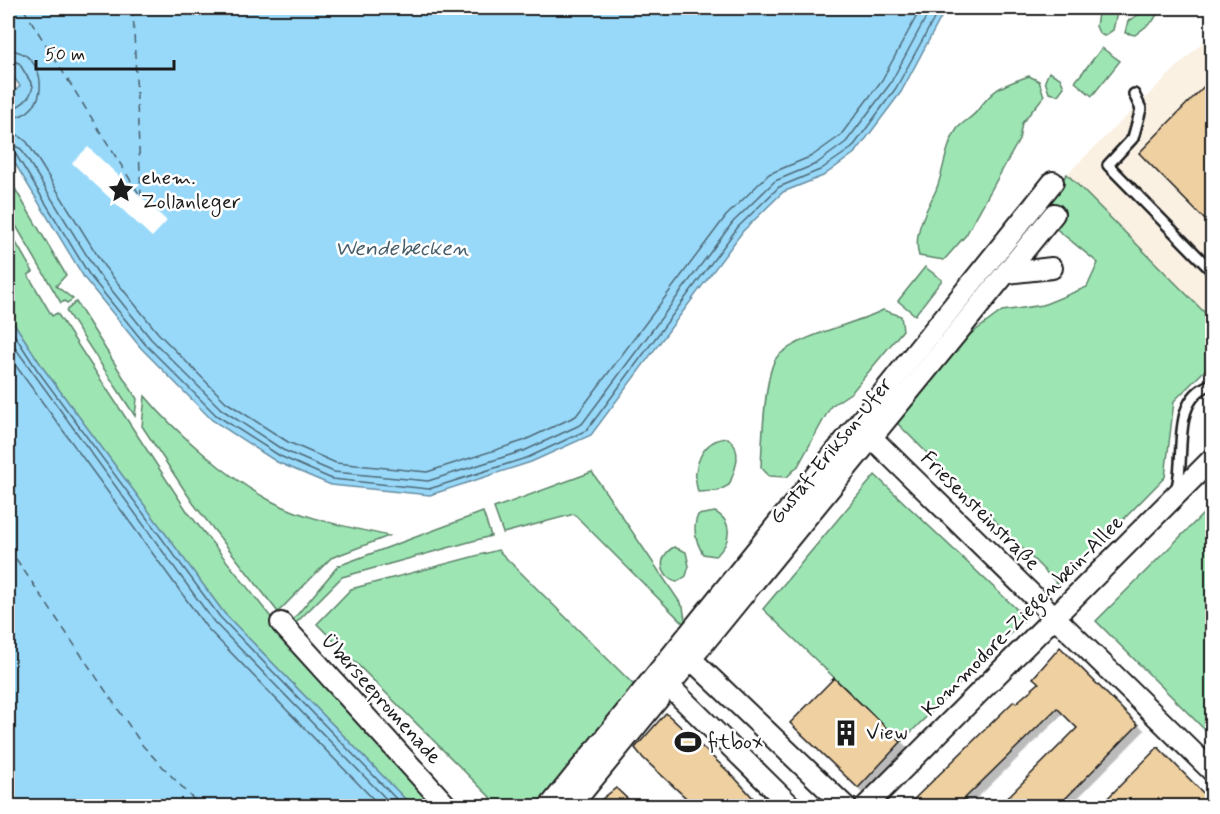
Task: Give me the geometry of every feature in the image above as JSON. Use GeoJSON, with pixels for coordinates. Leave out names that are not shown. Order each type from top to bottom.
{"type":"FeatureCollection","features":[{"type":"Feature","properties":{"kind":"street"},"geometry":{"type":"LineString","coordinates":[[550,807],[1053,182]]}},
{"type":"Feature","properties":{"kind":"street","name":"Gustaf-Erikson-Ufer"},"geometry":{"type":"LineString","coordinates":[[571,807],[1054,214]]}},
{"type":"Feature","properties":{"kind":"street"},"geometry":{"type":"LineString","coordinates":[[1007,273],[1052,268]]}},
{"type":"Feature","properties":{"kind":"street","name":"Friesensteinstraße"},"geometry":{"type":"LineString","coordinates":[[873,439],[1212,771]]}},
{"type":"Feature","properties":{"kind":"street","name":"Kommodore-Ziegenbein-Allee"},"geometry":{"type":"LineString","coordinates":[[866,807],[1212,459]]}},
{"type":"Feature","properties":{"kind":"street","name":"Überseepromenade"},"geometry":{"type":"LineString","coordinates":[[281,623],[447,807]]}},
{"type":"Feature","properties":{"kind":"street"},"geometry":{"type":"LineString","coordinates":[[691,659],[845,807]]}},
{"type":"Feature","properties":{"kind":"street"},"geometry":{"type":"LineString","coordinates":[[669,686],[791,807]]}},
{"type":"Feature","properties":{"kind":"lane"},"geometry":{"type":"LineString","coordinates":[[1134,94],[1141,109],[1132,138],[1108,165],[1212,271]]}},
{"type":"Feature","properties":{"kind":"lane"},"geometry":{"type":"LineString","coordinates":[[1175,497],[1180,475],[1185,408],[1196,394],[1212,384]]}},
{"type":"Feature","properties":{"kind":"shaded area"},"geometry":{"type":"Polygon","coordinates":[[[1212,33],[1212,320],[1067,174],[1212,33]]]}},
{"type":"Feature","properties":{"kind":"green space"},"geometry":{"type":"Polygon","coordinates":[[[1099,8],[1118,8],[1113,30],[1104,36],[1099,33],[1096,26],[1099,8]]]}},
{"type":"Feature","properties":{"kind":"green space"},"geometry":{"type":"Polygon","coordinates":[[[1149,8],[1161,8],[1153,21],[1135,35],[1125,33],[1128,21],[1149,8]]]}},
{"type":"Feature","properties":{"kind":"green space"},"geometry":{"type":"Polygon","coordinates":[[[1102,48],[1120,61],[1092,96],[1075,82],[1102,48]]]}},
{"type":"Feature","properties":{"kind":"green space"},"geometry":{"type":"Polygon","coordinates":[[[1049,72],[1060,78],[1064,87],[1058,95],[1049,93],[1045,81],[1049,72]]]}},
{"type":"Feature","properties":{"kind":"green space"},"geometry":{"type":"Polygon","coordinates":[[[1029,76],[1039,81],[1044,96],[1022,123],[1019,140],[966,235],[944,260],[919,256],[917,239],[919,230],[939,183],[950,143],[957,129],[994,92],[1029,76]]]}},
{"type":"Feature","properties":{"kind":"green space"},"geometry":{"type":"Polygon","coordinates":[[[1067,174],[1212,320],[1212,363],[1174,401],[1165,477],[1059,585],[897,423],[960,342],[1002,311],[1043,305],[1087,287],[1098,263],[1053,226],[1058,219],[1042,206],[1067,174]]]}},
{"type":"Feature","properties":{"kind":"green space"},"geometry":{"type":"Polygon","coordinates":[[[8,177],[66,275],[56,286],[73,299],[67,303],[65,301],[61,303],[8,212],[8,177]]]}},
{"type":"Feature","properties":{"kind":"green space"},"geometry":{"type":"Polygon","coordinates":[[[8,229],[33,272],[28,275],[52,316],[57,313],[187,511],[285,635],[436,806],[412,806],[224,613],[43,368],[8,314],[8,229]]]}},
{"type":"Feature","properties":{"kind":"green space"},"geometry":{"type":"Polygon","coordinates":[[[925,267],[942,280],[915,315],[898,301],[925,267]]]}},
{"type":"Feature","properties":{"kind":"green space"},"geometry":{"type":"Polygon","coordinates":[[[76,302],[137,399],[135,416],[66,311],[76,302]]]}},
{"type":"Feature","properties":{"kind":"green space"},"geometry":{"type":"Polygon","coordinates":[[[883,310],[901,316],[903,330],[852,392],[831,406],[798,466],[787,477],[769,476],[761,467],[763,426],[769,377],[777,357],[799,342],[883,310]]]}},
{"type":"Feature","properties":{"kind":"green space"},"geometry":{"type":"Polygon","coordinates":[[[145,396],[204,454],[255,492],[285,508],[314,518],[389,536],[331,558],[278,612],[193,503],[142,426],[145,396]]]}},
{"type":"Feature","properties":{"kind":"green space"},"geometry":{"type":"Polygon","coordinates":[[[728,438],[733,443],[737,455],[736,467],[729,485],[718,491],[698,492],[696,474],[700,457],[711,444],[728,438]]]}},
{"type":"Feature","properties":{"kind":"green space"},"geometry":{"type":"Polygon","coordinates":[[[592,472],[683,607],[686,626],[574,514],[503,533],[494,508],[592,472]]]}},
{"type":"Feature","properties":{"kind":"green space"},"geometry":{"type":"Polygon","coordinates":[[[875,475],[1026,618],[901,742],[763,609],[875,475]]]}},
{"type":"Feature","properties":{"kind":"green space"},"geometry":{"type":"Polygon","coordinates":[[[1212,505],[1212,737],[1096,621],[1212,505]]]}},
{"type":"Feature","properties":{"kind":"green space"},"geometry":{"type":"Polygon","coordinates":[[[483,512],[491,536],[342,577],[295,624],[292,621],[338,566],[483,512]]]}},
{"type":"Feature","properties":{"kind":"green space"},"geometry":{"type":"Polygon","coordinates":[[[715,512],[725,521],[728,533],[724,545],[715,556],[703,554],[695,530],[698,515],[715,512]]]}},
{"type":"Feature","properties":{"kind":"green space"},"geometry":{"type":"Polygon","coordinates":[[[674,547],[686,552],[689,566],[686,576],[677,582],[667,576],[662,566],[665,556],[674,547]]]}},
{"type":"Feature","properties":{"kind":"green space"},"geometry":{"type":"Polygon","coordinates":[[[498,550],[636,687],[540,806],[499,806],[317,624],[351,589],[498,550]]]}},
{"type":"Feature","properties":{"kind":"water","name":"Wendebecken"},"geometry":{"type":"Polygon","coordinates":[[[8,8],[946,8],[901,92],[856,152],[823,176],[783,192],[743,231],[591,435],[531,462],[430,495],[331,485],[277,462],[212,420],[141,348],[85,279],[8,152],[8,98],[20,86],[8,69],[8,8]]]}},
{"type":"Feature","properties":{"kind":"water"},"geometry":{"type":"Polygon","coordinates":[[[8,314],[43,368],[224,613],[412,806],[8,806],[8,314]]]}},
{"type":"Feature","properties":{"kind":"pier"},"geometry":{"type":"Polygon","coordinates":[[[88,147],[167,221],[152,237],[72,163],[88,147]]]}},
{"type":"Feature","properties":{"kind":"building"},"geometry":{"type":"Polygon","coordinates":[[[1212,78],[1212,227],[1139,153],[1212,78]]]}},
{"type":"Feature","properties":{"kind":"building"},"geometry":{"type":"Polygon","coordinates":[[[1060,647],[1138,725],[1057,807],[998,807],[1077,728],[1057,708],[964,799],[971,807],[906,807],[1014,701],[1016,703],[1039,683],[1033,678],[1060,647]]]}},
{"type":"Feature","properties":{"kind":"building","name":"View"},"geometry":{"type":"Polygon","coordinates":[[[834,678],[901,742],[858,788],[790,723],[834,678]]]}},
{"type":"Feature","properties":{"kind":"building"},"geometry":{"type":"Polygon","coordinates":[[[666,713],[735,778],[761,807],[696,807],[643,758],[635,748],[666,713]]]}},
{"type":"Feature","properties":{"kind":"building"},"geometry":{"type":"Polygon","coordinates":[[[1158,747],[1212,802],[1212,807],[1166,807],[1158,799],[1150,807],[1099,807],[1158,747]]]}},
{"type":"Feature","properties":{"kind":"building"},"geometry":{"type":"Polygon","coordinates":[[[616,788],[636,807],[592,807],[616,788]]]}},
{"type":"Feature","properties":{"kind":"ferry route"},"geometry":{"type":"LineString","coordinates":[[23,8],[141,197]]}},
{"type":"Feature","properties":{"kind":"ferry route"},"geometry":{"type":"LineString","coordinates":[[133,8],[141,196]]}},
{"type":"Feature","properties":{"kind":"ferry route"},"geometry":{"type":"LineString","coordinates":[[8,547],[143,746],[200,806]]}},
{"type":"Feature","properties":{"kind":"place","name":"ehem. Zollanleger"},"geometry":{"type":"Point","coordinates":[121,190]}},
{"type":"Feature","properties":{"kind":"place","name":"View"},"geometry":{"type":"Point","coordinates":[846,733]}},
{"type":"Feature","properties":{"kind":"place","name":"fitbox"},"geometry":{"type":"Point","coordinates":[688,742]}}]}
